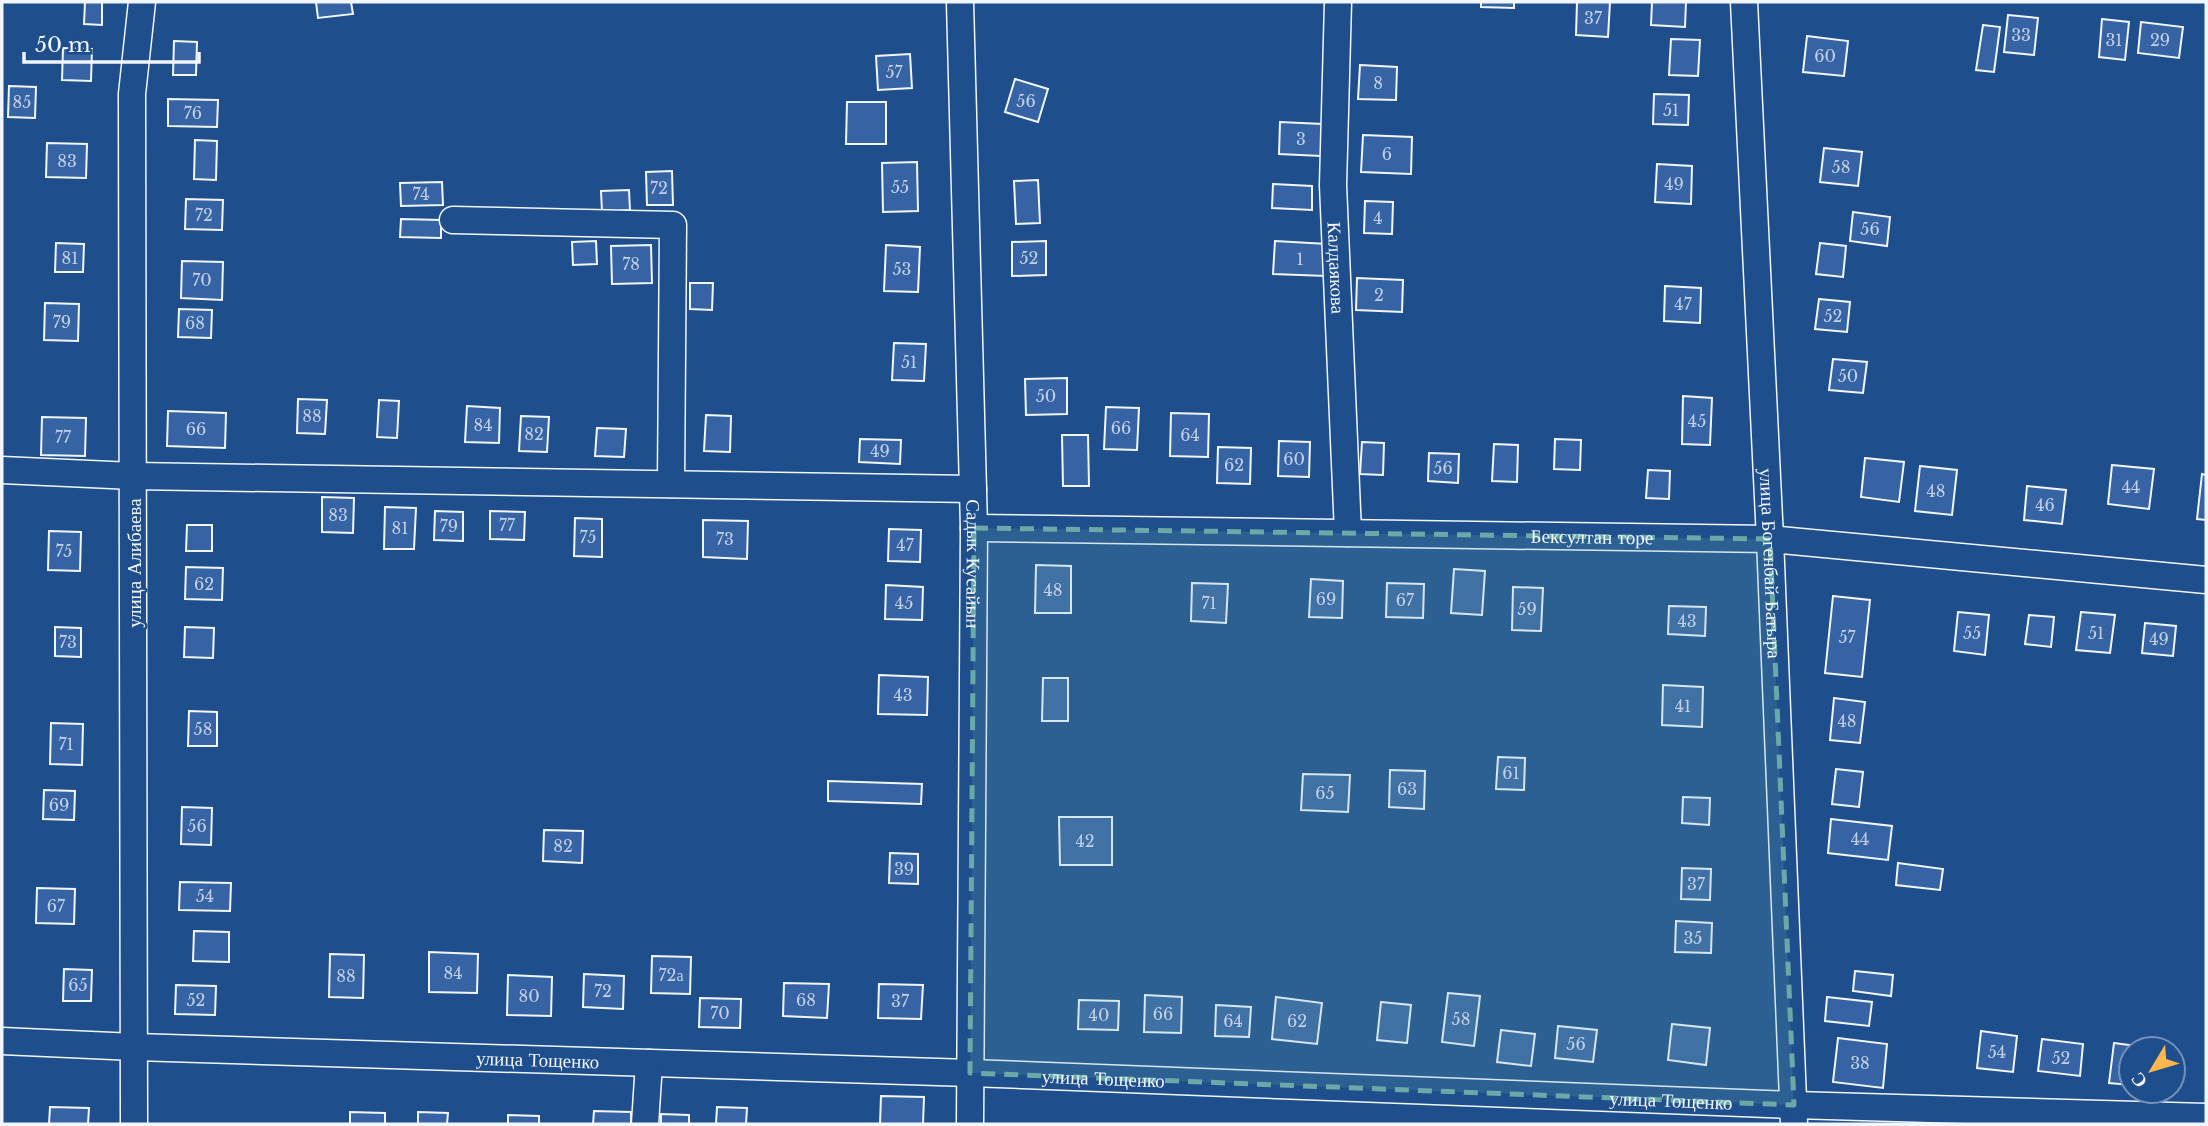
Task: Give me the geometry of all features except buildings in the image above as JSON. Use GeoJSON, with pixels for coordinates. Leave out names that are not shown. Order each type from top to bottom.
{"type":"FeatureCollection","features":[{"type":"Feature","properties":{"kind":"street","name":"улица Алибаева"},"geometry":{"type":"LineString","coordinates":[[134,1124],[132,94],[142,2]]}},
{"type":"Feature","properties":{"kind":"street","name":"Садык Кусайын"},"geometry":{"type":"LineString","coordinates":[[960,2],[974,528],[970,1124]]}},
{"type":"Feature","properties":{"kind":"street","name":"Калдаякова"},"geometry":{"type":"LineString","coordinates":[[1338,2],[1333,185],[1348,533]]}},
{"type":"Feature","properties":{"kind":"street","name":"улица Богенбай Батыра"},"geometry":{"type":"LineString","coordinates":[[1744,2],[1794,1114]]}},
{"type":"Feature","properties":{"kind":"street"},"geometry":{"type":"LineString","coordinates":[[453,220],[673,225],[671,484]]}},
{"type":"Feature","properties":{"kind":"street"},"geometry":{"type":"LineString","coordinates":[[2,470],[133,476],[973,489]]}},
{"type":"Feature","properties":{"kind":"street","name":"Бексултан торе"},"geometry":{"type":"LineString","coordinates":[[974,528],[1770,539],[2206,580]]}},
{"type":"Feature","properties":{"kind":"street","name":"улица Тощенко"},"geometry":{"type":"LineString","coordinates":[[2,1041],[970,1073],[1794,1114],[2206,1117]]}},
{"type":"Feature","properties":{"kind":"street"},"geometry":{"type":"LineString","coordinates":[[645,1124],[649,1063]]}},
{"type":"Feature","properties":{"kind":"highlighted area"},"geometry":{"type":"Polygon","coordinates":[[[974,528],[1770,539],[1794,1105],[970,1073],[974,528]]]}}]}
